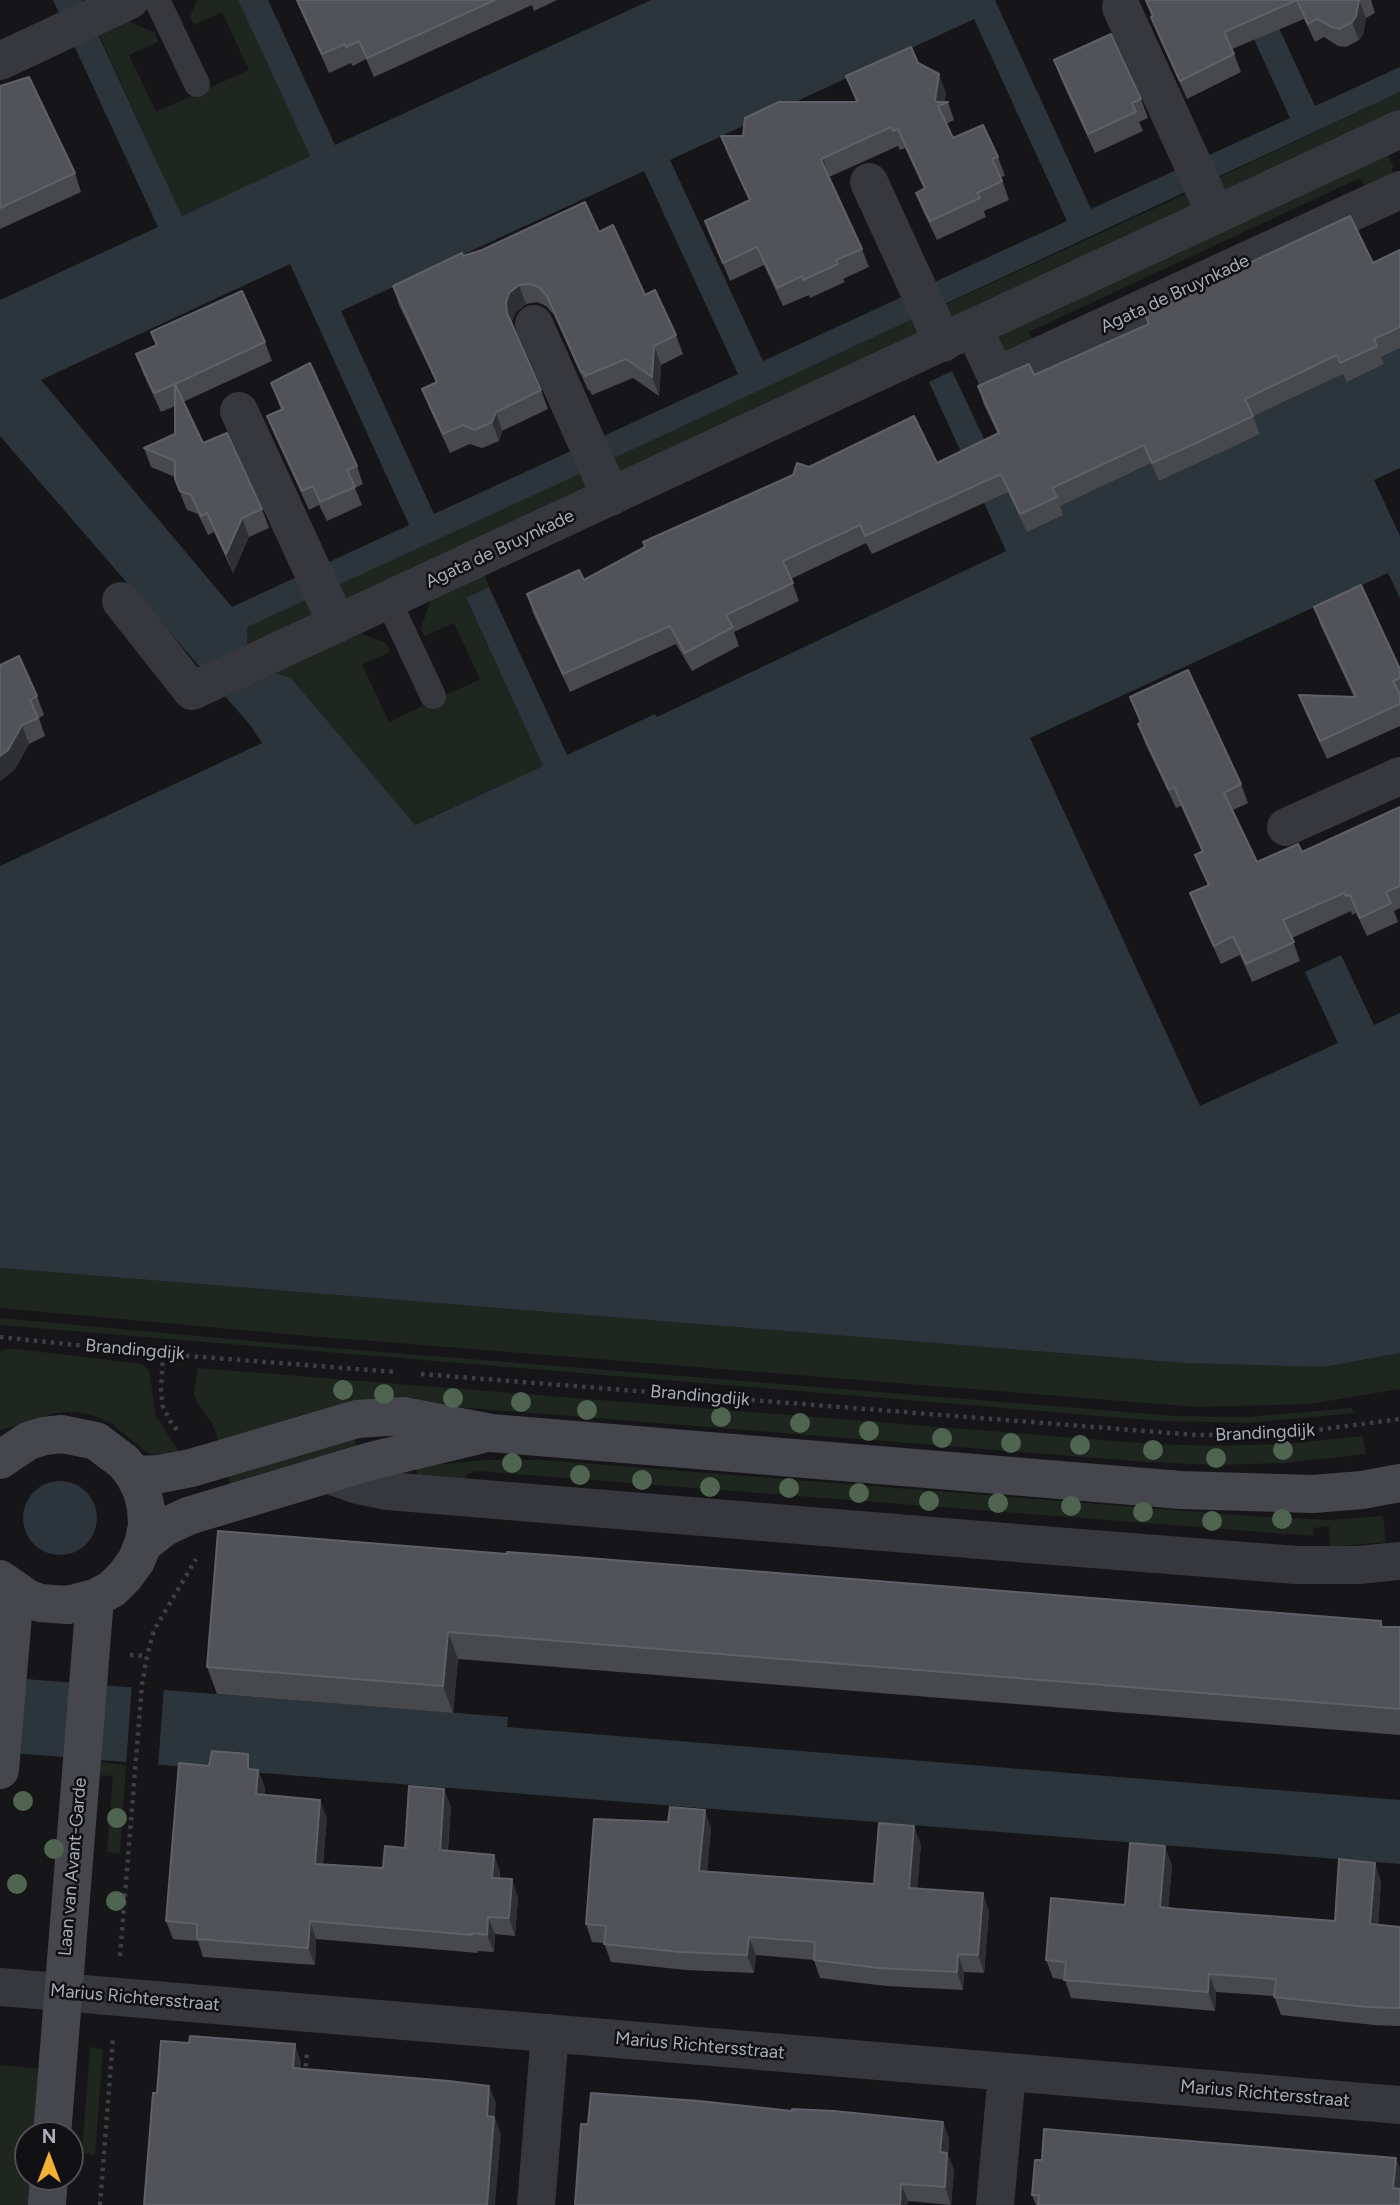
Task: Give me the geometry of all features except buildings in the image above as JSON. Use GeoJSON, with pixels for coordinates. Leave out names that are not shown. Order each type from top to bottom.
{"type":"FeatureCollection","features":[{"type":"Feature","properties":{"kind":"street"},"geometry":{"type":"LineString","coordinates":[[0,61],[115,7]]}},
{"type":"Feature","properties":{"kind":"street"},"geometry":{"type":"LineString","coordinates":[[1121,7],[1212,207]]}},
{"type":"Feature","properties":{"kind":"street","name":"Agata de Bruynkade"},"geometry":{"type":"LineString","coordinates":[[121,601],[192,691],[272,654],[332,615],[388,600],[608,490],[950,333],[1212,207],[1397,137]]}},
{"type":"Feature","properties":{"kind":"street","name":"Agata de Bruynkade"},"geometry":{"type":"LineString","coordinates":[[869,181],[913,281],[950,333],[996,376],[1400,190]]}},
{"type":"Feature","properties":{"kind":"street"},"geometry":{"type":"LineString","coordinates":[[534,324],[608,490]]}},
{"type":"Feature","properties":{"kind":"street"},"geometry":{"type":"LineString","coordinates":[[239,411],[332,615]]}},
{"type":"Feature","properties":{"kind":"street"},"geometry":{"type":"LineString","coordinates":[[1286,827],[1400,776]]}},
{"type":"Feature","properties":{"kind":"street"},"geometry":{"type":"LineString","coordinates":[[134,1475],[160,1474],[191,1468],[370,1417],[418,1417],[491,1433],[1181,1490],[1313,1494],[1362,1490],[1400,1483]]}},
{"type":"Feature","properties":{"kind":"street"},"geometry":{"type":"LineString","coordinates":[[144,1544],[165,1527],[188,1516],[433,1444],[491,1433]]}},
{"type":"Feature","properties":{"kind":"street"},"geometry":{"type":"LineString","coordinates":[[0,1460],[28,1441],[44,1436],[62,1434],[96,1441],[124,1462],[134,1475],[146,1508],[144,1544],[136,1561],[111,1589],[95,1598],[82,1603],[54,1605],[27,1598],[7,1585]]}},
{"type":"Feature","properties":{"kind":"street"},"geometry":{"type":"LineString","coordinates":[[327,1474],[358,1485],[388,1491],[1029,1544],[1296,1564],[1350,1565],[1400,1561]]}},
{"type":"Feature","properties":{"kind":"street"},"geometry":{"type":"LineString","coordinates":[[1,1762],[8,1675],[7,1585]]}},
{"type":"Feature","properties":{"kind":"street","name":"Laan van Avant-Garde"},"geometry":{"type":"LineString","coordinates":[[53,2121],[95,1598]]}},
{"type":"Feature","properties":{"kind":"street","name":"Marius Richtersstraat"},"geometry":{"type":"LineString","coordinates":[[0,1987],[1400,2105]]}},
{"type":"Feature","properties":{"kind":"street"},"geometry":{"type":"LineString","coordinates":[[536,2205],[550,2033]]}},
{"type":"Feature","properties":{"kind":"street"},"geometry":{"type":"LineString","coordinates":[[995,2205],[1007,2073]]}},
{"type":"Feature","properties":{"kind":"lane"},"geometry":{"type":"LineString","coordinates":[[157,0],[197,84]]}},
{"type":"Feature","properties":{"kind":"lane"},"geometry":{"type":"LineString","coordinates":[[388,600],[433,696]]}},
{"type":"Feature","properties":{"kind":"path","name":"Brandingdijk"},"geometry":{"type":"LineString","coordinates":[[0,1337],[163,1354],[405,1373]]}},
{"type":"Feature","properties":{"kind":"path","name":"Brandingdijk"},"geometry":{"type":"LineString","coordinates":[[419,1374],[1176,1434],[1287,1434],[1400,1419]]}},
{"type":"Feature","properties":{"kind":"path"},"geometry":{"type":"LineString","coordinates":[[136,1766],[142,1685]]}},
{"type":"Feature","properties":{"kind":"path"},"geometry":{"type":"LineString","coordinates":[[305,2081],[310,2013]]}},
{"type":"Feature","properties":{"kind":"shaded area"},"geometry":{"type":"Polygon","coordinates":[[[53,0],[82,0],[182,216],[310,156],[238,0],[268,0],[335,145],[651,0],[995,0],[1091,209],[1290,118],[1236,0],[1266,0],[1315,106],[1400,67],[1400,92],[247,627],[247,644],[267,670],[291,678],[415,825],[543,766],[466,598],[489,587],[567,755],[655,714],[657,717],[1006,551],[929,382],[952,371],[985,441],[1400,249],[1400,468],[1374,480],[1400,536],[1400,598],[1388,573],[1030,738],[1200,1106],[1338,1043],[1305,972],[1341,955],[1374,1025],[1400,1013],[1400,1353],[1324,1367],[1184,1363],[0,1268],[0,866],[262,743],[250,725],[0,436],[0,300],[158,227],[53,0]],[[974,19],[670,160],[763,361],[1067,221],[974,19]],[[644,171],[341,311],[434,514],[738,374],[644,171]],[[290,264],[41,380],[232,607],[409,525],[290,264]]]}},
{"type":"Feature","properties":{"kind":"shaded area"},"geometry":{"type":"Polygon","coordinates":[[[197,0],[238,0],[310,156],[182,216],[96,28],[119,17],[155,33],[158,42],[129,55],[156,112],[249,70],[222,12],[194,25],[190,17],[197,0]]]}},
{"type":"Feature","properties":{"kind":"shaded area"},"geometry":{"type":"Polygon","coordinates":[[[1400,92],[1400,115],[1225,197],[1212,181],[1400,92]]]}},
{"type":"Feature","properties":{"kind":"shaded area"},"geometry":{"type":"Polygon","coordinates":[[[1388,155],[1393,166],[1391,176],[1366,189],[1360,178],[1029,332],[1034,342],[1003,352],[995,334],[1388,155]]]}},
{"type":"Feature","properties":{"kind":"shaded area"},"geometry":{"type":"Polygon","coordinates":[[[1192,191],[1195,210],[949,324],[936,309],[1192,191]]]}},
{"type":"Feature","properties":{"kind":"shaded area"},"geometry":{"type":"Polygon","coordinates":[[[915,318],[919,338],[619,476],[608,461],[915,318]]]}},
{"type":"Feature","properties":{"kind":"shaded area"},"geometry":{"type":"Polygon","coordinates":[[[586,471],[590,490],[344,604],[331,588],[586,471]]]}},
{"type":"Feature","properties":{"kind":"shaded area"},"geometry":{"type":"Polygon","coordinates":[[[481,566],[489,587],[466,599],[543,766],[414,825],[291,678],[267,670],[348,629],[386,643],[390,652],[362,665],[389,722],[480,679],[454,623],[425,636],[421,628],[435,588],[481,566]]]}},
{"type":"Feature","properties":{"kind":"shaded area"},"geometry":{"type":"Polygon","coordinates":[[[310,597],[314,618],[247,644],[247,626],[310,597]]]}},
{"type":"Feature","properties":{"kind":"shaded area"},"geometry":{"type":"Polygon","coordinates":[[[0,1268],[1184,1363],[1324,1367],[1400,1353],[1400,1389],[1310,1404],[1197,1407],[297,1335],[0,1308],[0,1268]]]}},
{"type":"Feature","properties":{"kind":"shaded area"},"geometry":{"type":"Polygon","coordinates":[[[0,1318],[296,1345],[1176,1416],[1248,1417],[1352,1408],[1354,1413],[1248,1423],[1161,1421],[0,1325],[0,1318]]]}},
{"type":"Feature","properties":{"kind":"shaded area"},"geometry":{"type":"Polygon","coordinates":[[[5,1349],[141,1364],[149,1370],[156,1416],[179,1452],[162,1456],[147,1453],[112,1424],[95,1416],[75,1412],[55,1413],[0,1430],[0,1352],[5,1349]]]}},
{"type":"Feature","properties":{"kind":"shaded area"},"geometry":{"type":"Polygon","coordinates":[[[198,1368],[1153,1444],[1284,1444],[1363,1436],[1366,1454],[1285,1463],[1215,1465],[1147,1462],[406,1403],[220,1445],[211,1421],[197,1403],[194,1394],[198,1368]]]}},
{"type":"Feature","properties":{"kind":"shaded area"},"geometry":{"type":"Polygon","coordinates":[[[354,1434],[358,1453],[231,1488],[227,1469],[354,1434]]]}},
{"type":"Feature","properties":{"kind":"shaded area"},"geometry":{"type":"Polygon","coordinates":[[[484,1460],[544,1460],[1250,1516],[1330,1520],[1383,1516],[1386,1542],[1330,1547],[1329,1526],[1314,1528],[1313,1536],[476,1471],[466,1475],[464,1485],[419,1482],[416,1467],[484,1460]]]}},
{"type":"Feature","properties":{"kind":"shaded area"},"geometry":{"type":"Polygon","coordinates":[[[60,1481],[81,1487],[91,1497],[97,1518],[91,1539],[81,1549],[60,1555],[39,1549],[29,1539],[23,1518],[29,1497],[39,1487],[60,1481]]]}},
{"type":"Feature","properties":{"kind":"shaded area"},"geometry":{"type":"Polygon","coordinates":[[[0,1677],[508,1717],[507,1727],[1400,1800],[1400,1864],[0,1752],[0,1677]]]}},
{"type":"Feature","properties":{"kind":"shaded area"},"geometry":{"type":"Polygon","coordinates":[[[100,1762],[126,1765],[120,1854],[107,1852],[113,1776],[95,1775],[100,1762]]]}},
{"type":"Feature","properties":{"kind":"shaded area"},"geometry":{"type":"Polygon","coordinates":[[[90,2047],[103,2049],[95,2155],[84,2153],[90,2047]]]}},
{"type":"Feature","properties":{"kind":"shaded area"},"geometry":{"type":"Polygon","coordinates":[[[0,2065],[41,2069],[37,2121],[14,2121],[14,2191],[32,2191],[30,2205],[0,2205],[0,2065]]]}},
{"type":"Feature","properties":{"kind":"pier"},"geometry":{"type":"Polygon","coordinates":[[[132,1684],[164,1687],[158,1767],[126,1765],[132,1684]]]}}]}
